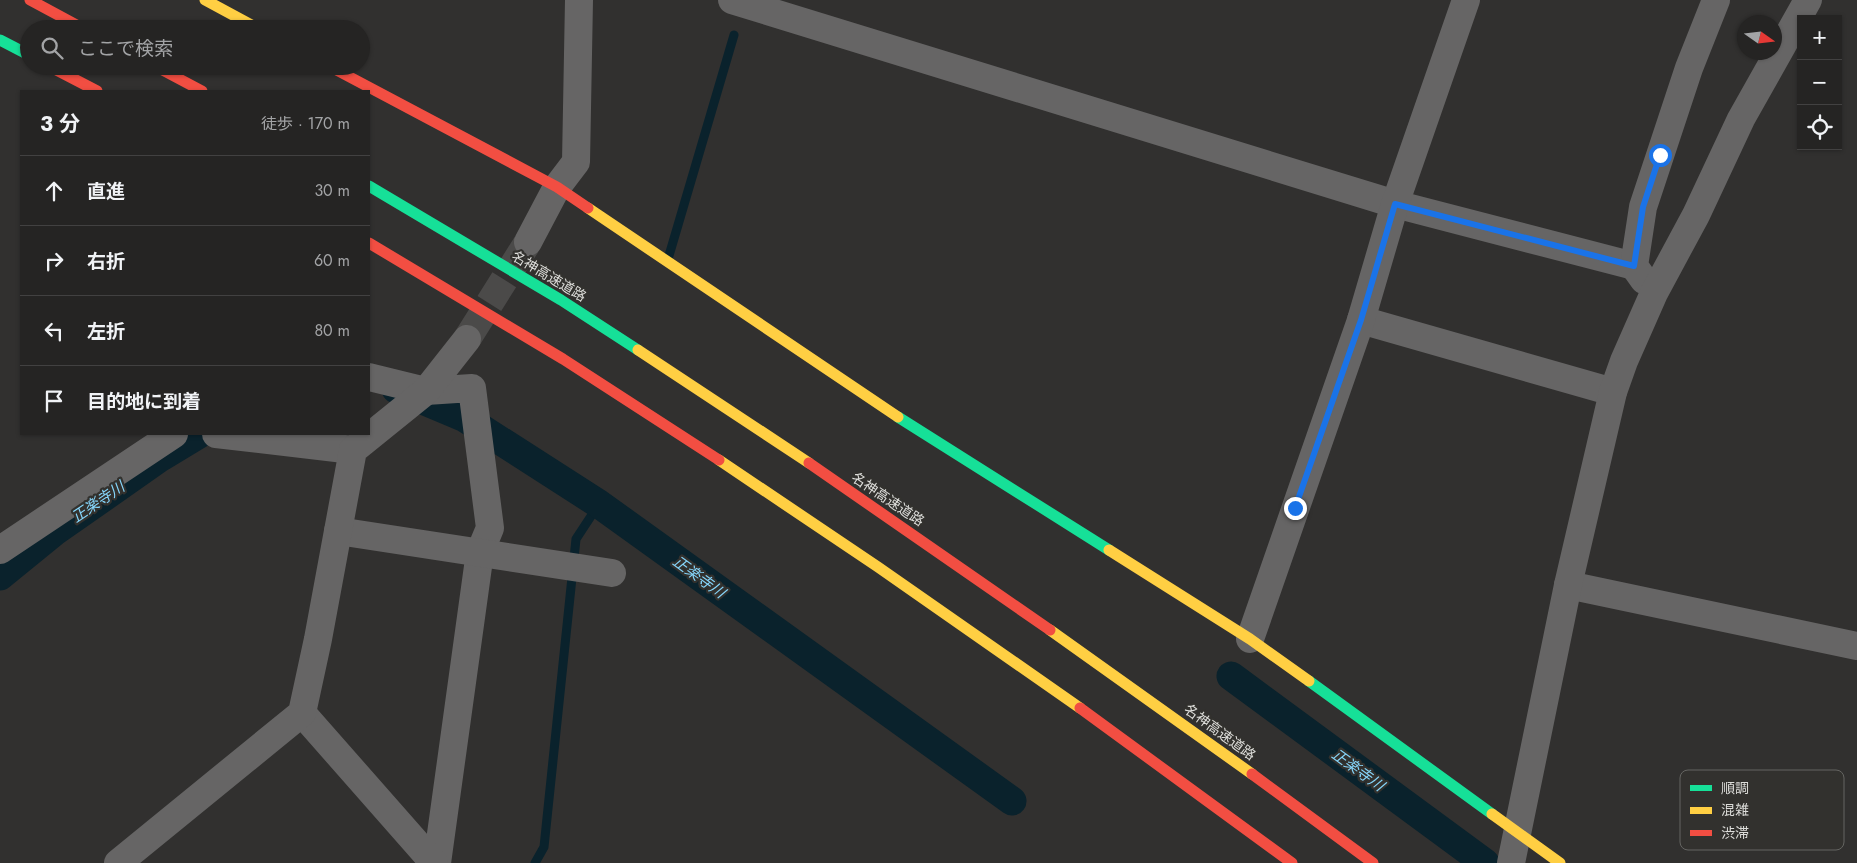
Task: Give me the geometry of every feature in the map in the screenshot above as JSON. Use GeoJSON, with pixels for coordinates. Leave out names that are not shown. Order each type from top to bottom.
{"type":"FeatureCollection","features":[{"type":"Feature","properties":{"kind":"main road"},"geometry":{"type":"LineString","coordinates":[[30,0],[67,20]]}},
{"type":"Feature","properties":{"kind":"main road"},"geometry":{"type":"LineString","coordinates":[[205,0],[242,20]]}},
{"type":"Feature","properties":{"kind":"main road"},"geometry":{"type":"LineString","coordinates":[[0,40],[20,50]]}},
{"type":"Feature","properties":{"kind":"main road"},"geometry":{"type":"LineString","coordinates":[[66,75],[95,90]]}},
{"type":"Feature","properties":{"kind":"main road"},"geometry":{"type":"LineString","coordinates":[[172,75],[200,90]]}},
{"type":"Feature","properties":{"kind":"main road"},"geometry":{"type":"LineString","coordinates":[[346,75],[557,187],[885,408],[1250,639],[1560,863]]}},
{"type":"Feature","properties":{"kind":"main road","name":"名神高速道路"},"geometry":{"type":"LineString","coordinates":[[370,187],[561,300],[764,432],[978,579],[1204,738],[1373,863]]}},
{"type":"Feature","properties":{"kind":"main road"},"geometry":{"type":"LineString","coordinates":[[370,243],[536,343],[738,471],[1178,777],[1292,863]]}},
{"type":"Feature","properties":{"kind":"street"},"geometry":{"type":"LineString","coordinates":[[528,242],[557,187],[576,162],[579,0]]}},
{"type":"Feature","properties":{"kind":"street"},"geometry":{"type":"LineString","coordinates":[[732,0],[1395,204],[1634,266],[1654,293]]}},
{"type":"Feature","properties":{"kind":"street"},"geometry":{"type":"LineString","coordinates":[[1250,639],[1361,320],[1395,204],[1466,0]]}},
{"type":"Feature","properties":{"kind":"street"},"geometry":{"type":"LineString","coordinates":[[1634,266],[1643,207],[1689,68],[1716,0]]}},
{"type":"Feature","properties":{"kind":"street"},"geometry":{"type":"LineString","coordinates":[[1511,863],[1568,585],[1613,392],[1624,361],[1654,293],[1696,215],[1746,111],[1808,0]]}},
{"type":"Feature","properties":{"kind":"street"},"geometry":{"type":"LineString","coordinates":[[1361,320],[1613,392]]}},
{"type":"Feature","properties":{"kind":"street"},"geometry":{"type":"LineString","coordinates":[[118,863],[302,713],[318,639],[352,450],[426,391],[467,340]]}},
{"type":"Feature","properties":{"kind":"street"},"geometry":{"type":"LineString","coordinates":[[370,377],[426,391],[472,388],[490,528],[480,552],[435,863]]}},
{"type":"Feature","properties":{"kind":"street"},"geometry":{"type":"LineString","coordinates":[[0,550],[172,435]]}},
{"type":"Feature","properties":{"kind":"street"},"geometry":{"type":"LineString","coordinates":[[224,435],[352,450]]}},
{"type":"Feature","properties":{"kind":"street"},"geometry":{"type":"LineString","coordinates":[[338,531],[612,573]]}},
{"type":"Feature","properties":{"kind":"street"},"geometry":{"type":"LineString","coordinates":[[1568,585],[1857,646]]}},
{"type":"Feature","properties":{"kind":"street"},"geometry":{"type":"LineString","coordinates":[[302,713],[435,863]]}},
{"type":"Feature","properties":{"kind":"waterway"},"geometry":{"type":"LineString","coordinates":[[668,259],[734,35]]}},
{"type":"Feature","properties":{"kind":"waterway","name":"正楽寺川"},"geometry":{"type":"LineString","coordinates":[[396,389],[465,418],[599,504],[1012,801]]}},
{"type":"Feature","properties":{"kind":"waterway","name":"正楽寺川"},"geometry":{"type":"LineString","coordinates":[[0,576],[54,532],[161,457],[197,435]]}},
{"type":"Feature","properties":{"kind":"waterway"},"geometry":{"type":"LineString","coordinates":[[535,863],[544,847],[576,539],[599,504]]}},
{"type":"Feature","properties":{"kind":"waterway","name":"正楽寺川"},"geometry":{"type":"LineString","coordinates":[[1231,676],[1485,863]]}},
{"type":"Feature","properties":{"kind":"tunnel"},"geometry":{"type":"LineString","coordinates":[[467,339],[528,242]]}},
{"type":"Feature","properties":{"kind":"traffic: fast"},"geometry":{"type":"LineString","coordinates":[[0,40],[20,50]]}},
{"type":"Feature","properties":{"kind":"traffic: fast"},"geometry":{"type":"LineString","coordinates":[[370,187],[561,300],[638,350]]}},
{"type":"Feature","properties":{"kind":"traffic: fast"},"geometry":{"type":"LineString","coordinates":[[898,417],[1109,550]]}},
{"type":"Feature","properties":{"kind":"traffic: fast"},"geometry":{"type":"LineString","coordinates":[[1309,681],[1492,814]]}},
{"type":"Feature","properties":{"kind":"traffic: slow"},"geometry":{"type":"LineString","coordinates":[[205,0],[242,20]]}},
{"type":"Feature","properties":{"kind":"traffic: slow"},"geometry":{"type":"LineString","coordinates":[[588,208],[898,417]]}},
{"type":"Feature","properties":{"kind":"traffic: slow"},"geometry":{"type":"LineString","coordinates":[[638,350],[809,463]]}},
{"type":"Feature","properties":{"kind":"traffic: slow"},"geometry":{"type":"LineString","coordinates":[[719,460],[878,567],[1080,708]]}},
{"type":"Feature","properties":{"kind":"traffic: slow"},"geometry":{"type":"LineString","coordinates":[[1109,550],[1250,639],[1309,681]]}},
{"type":"Feature","properties":{"kind":"traffic: slow"},"geometry":{"type":"LineString","coordinates":[[1050,630],[1252,774]]}},
{"type":"Feature","properties":{"kind":"traffic: slow"},"geometry":{"type":"LineString","coordinates":[[1492,814],[1560,863]]}},
{"type":"Feature","properties":{"kind":"traffic: jam"},"geometry":{"type":"LineString","coordinates":[[30,0],[67,20]]}},
{"type":"Feature","properties":{"kind":"traffic: jam"},"geometry":{"type":"LineString","coordinates":[[66,75],[95,90]]}},
{"type":"Feature","properties":{"kind":"traffic: jam"},"geometry":{"type":"LineString","coordinates":[[172,75],[200,90]]}},
{"type":"Feature","properties":{"kind":"traffic: jam"},"geometry":{"type":"LineString","coordinates":[[346,75],[557,187],[588,208]]}},
{"type":"Feature","properties":{"kind":"traffic: jam"},"geometry":{"type":"LineString","coordinates":[[370,244],[563,359],[719,460]]}},
{"type":"Feature","properties":{"kind":"traffic: jam"},"geometry":{"type":"LineString","coordinates":[[809,463],[1050,630]]}},
{"type":"Feature","properties":{"kind":"traffic: jam"},"geometry":{"type":"LineString","coordinates":[[1080,708],[1292,863]]}},
{"type":"Feature","properties":{"kind":"traffic: jam"},"geometry":{"type":"LineString","coordinates":[[1252,774],[1373,863]]}},
{"type":"Feature","properties":{"kind":"route"},"geometry":{"type":"LineString","coordinates":[[1295,508],[1361,320],[1395,204],[1634,266],[1643,207],[1660,155]]}}]}
